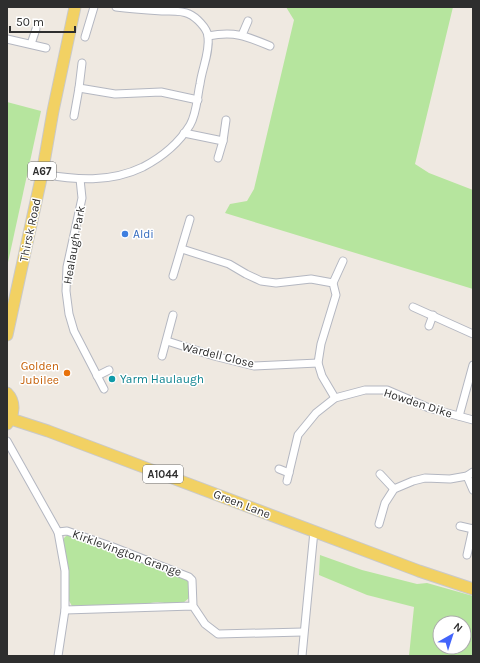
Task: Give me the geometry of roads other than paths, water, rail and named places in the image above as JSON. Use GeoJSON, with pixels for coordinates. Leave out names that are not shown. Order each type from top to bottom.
{"type":"FeatureCollection","features":[{"type":"Feature","properties":{"kind":"main road","name":"Thirsk Road"},"geometry":{"type":"LineString","coordinates":[[7,335],[42,174],[53,111],[75,7]]}},
{"type":"Feature","properties":{"kind":"main road"},"geometry":{"type":"LineString","coordinates":[[7,393],[13,403],[13,411],[9,422]]}},
{"type":"Feature","properties":{"kind":"main road","name":"Green Lane"},"geometry":{"type":"LineString","coordinates":[[9,422],[48,431],[452,583],[473,589]]}},
{"type":"Feature","properties":{"kind":"street"},"geometry":{"type":"LineString","coordinates":[[85,37],[94,7]]}},
{"type":"Feature","properties":{"kind":"street"},"geometry":{"type":"LineString","coordinates":[[42,174],[80,179],[116,177],[143,167],[163,154],[174,145],[191,124],[207,58],[207,31],[197,19],[188,13],[116,7]]}},
{"type":"Feature","properties":{"kind":"street"},"geometry":{"type":"LineString","coordinates":[[242,35],[248,21]]}},
{"type":"Feature","properties":{"kind":"street"},"geometry":{"type":"LineString","coordinates":[[31,44],[36,29]]}},
{"type":"Feature","properties":{"kind":"street"},"geometry":{"type":"LineString","coordinates":[[208,36],[223,33],[242,35],[270,46]]}},
{"type":"Feature","properties":{"kind":"street"},"geometry":{"type":"LineString","coordinates":[[7,39],[46,48]]}},
{"type":"Feature","properties":{"kind":"street"},"geometry":{"type":"LineString","coordinates":[[74,116],[82,63]]}},
{"type":"Feature","properties":{"kind":"street"},"geometry":{"type":"LineString","coordinates":[[79,88],[116,94],[161,92],[198,100]]}},
{"type":"Feature","properties":{"kind":"street"},"geometry":{"type":"LineString","coordinates":[[218,158],[223,141],[226,120]]}},
{"type":"Feature","properties":{"kind":"street"},"geometry":{"type":"LineString","coordinates":[[184,133],[223,141]]}},
{"type":"Feature","properties":{"kind":"street","name":"Healaugh Park"},"geometry":{"type":"LineString","coordinates":[[80,179],[82,198],[68,267],[66,291],[69,314],[74,331],[104,389]]}},
{"type":"Feature","properties":{"kind":"street"},"geometry":{"type":"LineString","coordinates":[[173,276],[190,219]]}},
{"type":"Feature","properties":{"kind":"street"},"geometry":{"type":"LineString","coordinates":[[182,249],[229,264],[261,281],[276,283],[311,279],[333,283]]}},
{"type":"Feature","properties":{"kind":"street"},"geometry":{"type":"LineString","coordinates":[[335,398],[322,376],[318,363],[321,344],[336,295],[333,283],[343,261]]}},
{"type":"Feature","properties":{"kind":"street"},"geometry":{"type":"LineString","coordinates":[[413,307],[473,334]]}},
{"type":"Feature","properties":{"kind":"street","name":"Wardell Close"},"geometry":{"type":"LineString","coordinates":[[162,356],[173,315]]}},
{"type":"Feature","properties":{"kind":"street"},"geometry":{"type":"LineString","coordinates":[[429,326],[433,315]]}},
{"type":"Feature","properties":{"kind":"street","name":"Wardell Close"},"geometry":{"type":"LineString","coordinates":[[167,341],[214,356],[254,366],[318,363]]}},
{"type":"Feature","properties":{"kind":"street"},"geometry":{"type":"LineString","coordinates":[[459,416],[473,365]]}},
{"type":"Feature","properties":{"kind":"street"},"geometry":{"type":"LineString","coordinates":[[97,376],[108,370]]}},
{"type":"Feature","properties":{"kind":"street","name":"Howden Dike"},"geometry":{"type":"LineString","coordinates":[[287,481],[298,435],[316,412],[335,398],[365,390],[387,390],[429,408],[473,420]]}},
{"type":"Feature","properties":{"kind":"street","name":"Kirklevington Grange"},"geometry":{"type":"LineString","coordinates":[[7,440],[58,532],[65,571],[65,610],[58,656]]}},
{"type":"Feature","properties":{"kind":"street"},"geometry":{"type":"LineString","coordinates":[[279,469],[289,473]]}},
{"type":"Feature","properties":{"kind":"street"},"geometry":{"type":"LineString","coordinates":[[380,474],[394,489]]}},
{"type":"Feature","properties":{"kind":"street"},"geometry":{"type":"LineString","coordinates":[[379,524],[385,503],[394,489],[413,480],[425,478],[450,479],[470,474],[473,490]]}},
{"type":"Feature","properties":{"kind":"street"},"geometry":{"type":"LineString","coordinates":[[460,526],[473,528],[467,555]]}},
{"type":"Feature","properties":{"kind":"street","name":"Kirklevington Grange"},"geometry":{"type":"LineString","coordinates":[[58,532],[67,531],[185,574],[192,580],[192,606]]}},
{"type":"Feature","properties":{"kind":"street"},"geometry":{"type":"LineString","coordinates":[[302,656],[314,531]]}},
{"type":"Feature","properties":{"kind":"street"},"geometry":{"type":"LineString","coordinates":[[65,610],[192,606],[205,624],[218,634],[304,632]]}},
{"type":"Feature","properties":{"kind":"place","name":"Aldi"},"geometry":{"type":"Point","coordinates":[125,234]}},
{"type":"Feature","properties":{"kind":"place","name":"Golden Jubilee"},"geometry":{"type":"Point","coordinates":[67,373]}},
{"type":"Feature","properties":{"kind":"place","name":"Yarm Haulaugh"},"geometry":{"type":"Point","coordinates":[112,379]}}]}
